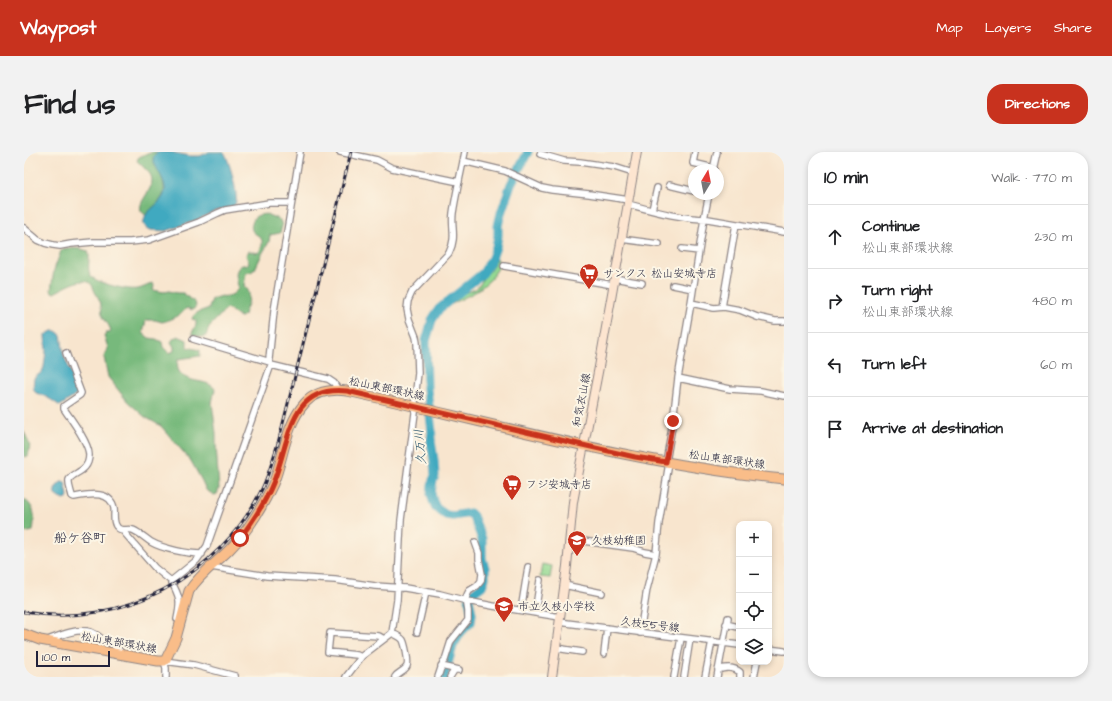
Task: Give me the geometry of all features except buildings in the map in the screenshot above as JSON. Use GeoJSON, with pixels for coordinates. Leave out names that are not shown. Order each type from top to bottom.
{"type":"FeatureCollection","features":[{"type":"Feature","properties":{"kind":"main road","name":"和気衣山線"},"geometry":{"type":"LineString","coordinates":[[552,677],[573,502],[637,152]]}},
{"type":"Feature","properties":{"kind":"main road","name":"松山東部環状線"},"geometry":{"type":"LineString","coordinates":[[24,634],[46,641],[164,661],[168,657],[178,633],[190,591],[197,579],[240,538],[259,510],[278,471],[289,429],[302,407],[313,396],[320,393],[338,390],[347,391],[635,457],[740,474],[784,479]]}},
{"type":"Feature","properties":{"kind":"street"},"geometry":{"type":"LineString","coordinates":[[171,581],[198,560],[207,546],[270,364],[269,356],[274,311],[300,152]]}},
{"type":"Feature","properties":{"kind":"street"},"geometry":{"type":"LineString","coordinates":[[340,152],[377,160],[392,168],[459,182]]}},
{"type":"Feature","properties":{"kind":"street"},"geometry":{"type":"LineString","coordinates":[[346,677],[361,657],[392,633],[398,588],[401,520],[417,407],[417,343],[407,306],[412,292],[452,248],[454,238],[453,215],[465,152]]}},
{"type":"Feature","properties":{"kind":"street"},"geometry":{"type":"LineString","coordinates":[[695,152],[693,163],[696,164]]}},
{"type":"Feature","properties":{"kind":"street"},"geometry":{"type":"LineString","coordinates":[[715,164],[717,152]]}},
{"type":"Feature","properties":{"kind":"street"},"geometry":{"type":"LineString","coordinates":[[540,154],[564,161],[587,163],[633,173]]}},
{"type":"Feature","properties":{"kind":"street"},"geometry":{"type":"LineString","coordinates":[[464,161],[505,171],[542,188],[589,194],[628,202],[669,214],[784,232]]}},
{"type":"Feature","properties":{"kind":"street"},"geometry":{"type":"LineString","coordinates":[[669,185],[688,190]]}},
{"type":"Feature","properties":{"kind":"street"},"geometry":{"type":"LineString","coordinates":[[652,210],[657,188]]}},
{"type":"Feature","properties":{"kind":"street"},"geometry":{"type":"LineString","coordinates":[[640,633],[647,589],[656,554],[678,378],[707,200]]}},
{"type":"Feature","properties":{"kind":"street"},"geometry":{"type":"LineString","coordinates":[[24,228],[38,240],[60,246],[93,242],[130,242],[149,240],[199,222],[225,210],[269,203],[292,204]]}},
{"type":"Feature","properties":{"kind":"street"},"geometry":{"type":"LineString","coordinates":[[722,307],[736,224]]}},
{"type":"Feature","properties":{"kind":"street"},"geometry":{"type":"LineString","coordinates":[[621,239],[659,244]]}},
{"type":"Feature","properties":{"kind":"street"},"geometry":{"type":"LineString","coordinates":[[682,248],[699,251]]}},
{"type":"Feature","properties":{"kind":"street"},"geometry":{"type":"LineString","coordinates":[[504,266],[613,282],[642,283]]}},
{"type":"Feature","properties":{"kind":"street"},"geometry":{"type":"LineString","coordinates":[[673,285],[693,289]]}},
{"type":"Feature","properties":{"kind":"street"},"geometry":{"type":"LineString","coordinates":[[691,303],[714,308],[722,307],[740,310],[757,317],[775,321],[784,321]]}},
{"type":"Feature","properties":{"kind":"street"},"geometry":{"type":"LineString","coordinates":[[193,339],[270,364],[328,379],[334,383],[338,390]]}},
{"type":"Feature","properties":{"kind":"street"},"geometry":{"type":"LineString","coordinates":[[66,353],[81,393],[66,404],[64,409],[86,444],[89,455],[86,466],[69,480],[72,496],[93,494],[106,497],[111,500],[114,507],[115,524],[155,568],[171,581],[177,592],[180,606],[175,627],[178,633]]}},
{"type":"Feature","properties":{"kind":"street"},"geometry":{"type":"LineString","coordinates":[[678,378],[730,389],[784,396]]}},
{"type":"Feature","properties":{"kind":"street"},"geometry":{"type":"LineString","coordinates":[[122,530],[132,530],[160,546],[194,554],[202,554]]}},
{"type":"Feature","properties":{"kind":"street"},"geometry":{"type":"LineString","coordinates":[[569,539],[633,548],[656,554]]}},
{"type":"Feature","properties":{"kind":"street"},"geometry":{"type":"LineString","coordinates":[[438,677],[451,641],[468,620],[468,602],[466,598],[469,591],[477,586],[481,580],[482,574],[478,559],[479,553],[475,542]]}},
{"type":"Feature","properties":{"kind":"street","name":"久枝55号線"},"geometry":{"type":"LineString","coordinates":[[211,567],[267,576],[335,580],[404,588],[440,594],[468,602],[535,612],[560,620],[640,633],[736,645]]}},
{"type":"Feature","properties":{"kind":"street"},"geometry":{"type":"LineString","coordinates":[[521,610],[523,584],[529,567]]}},
{"type":"Feature","properties":{"kind":"street"},"geometry":{"type":"LineString","coordinates":[[535,612],[540,580]]}},
{"type":"Feature","properties":{"kind":"street"},"geometry":{"type":"LineString","coordinates":[[564,585],[602,592]]}},
{"type":"Feature","properties":{"kind":"street"},"geometry":{"type":"LineString","coordinates":[[417,632],[426,592]]}},
{"type":"Feature","properties":{"kind":"street"},"geometry":{"type":"LineString","coordinates":[[717,677],[728,618]]}},
{"type":"Feature","properties":{"kind":"street"},"geometry":{"type":"LineString","coordinates":[[726,624],[736,626]]}},
{"type":"Feature","properties":{"kind":"street"},"geometry":{"type":"LineString","coordinates":[[604,654],[607,628]]}},
{"type":"Feature","properties":{"kind":"street"},"geometry":{"type":"LineString","coordinates":[[46,641],[74,632],[87,631],[92,632],[112,643],[122,654]]}},
{"type":"Feature","properties":{"kind":"street"},"geometry":{"type":"LineString","coordinates":[[361,657],[357,655],[328,652],[330,633],[379,636],[384,639]]}},
{"type":"Feature","properties":{"kind":"street"},"geometry":{"type":"LineString","coordinates":[[392,633],[403,640],[408,660],[407,666],[397,674],[396,677]]}},
{"type":"Feature","properties":{"kind":"street"},"geometry":{"type":"LineString","coordinates":[[674,677],[681,638]]}},
{"type":"Feature","properties":{"kind":"street"},"geometry":{"type":"LineString","coordinates":[[684,677],[690,639]]}},
{"type":"Feature","properties":{"kind":"street"},"geometry":{"type":"LineString","coordinates":[[705,677],[712,641]]}},
{"type":"Feature","properties":{"kind":"street"},"geometry":{"type":"LineString","coordinates":[[556,648],[582,652]]}},
{"type":"Feature","properties":{"kind":"street"},"geometry":{"type":"LineString","coordinates":[[772,649],[784,651]]}},
{"type":"Feature","properties":{"kind":"street"},"geometry":{"type":"LineString","coordinates":[[166,677],[164,661],[194,666],[235,676]]}},
{"type":"Feature","properties":{"kind":"street"},"geometry":{"type":"LineString","coordinates":[[754,677],[756,665]]}},
{"type":"Feature","properties":{"kind":"street"},"geometry":{"type":"LineString","coordinates":[[442,666],[455,669],[450,677]]}},
{"type":"Feature","properties":{"kind":"street"},"geometry":{"type":"LineString","coordinates":[[718,670],[723,668],[738,670],[740,672],[740,677]]}},
{"type":"Feature","properties":{"kind":"green space"},"geometry":{"type":"Polygon","coordinates":[[[153,152],[157,152],[153,158],[162,178],[164,189],[161,199],[146,215],[141,211],[140,207],[152,180],[150,174],[137,161],[138,158],[153,152]]]}},
{"type":"Feature","properties":{"kind":"green space"},"geometry":{"type":"Polygon","coordinates":[[[266,214],[280,220],[282,226],[280,233],[270,235],[269,242],[255,269],[246,273],[244,286],[249,292],[249,296],[244,315],[240,317],[226,309],[209,327],[206,336],[202,337],[193,335],[192,333],[196,325],[196,321],[192,319],[193,317],[199,312],[209,308],[212,299],[221,296],[227,297],[238,289],[236,276],[237,270],[242,265],[249,263],[246,255],[249,251],[258,253],[262,246],[261,238],[254,233],[252,229],[253,220],[257,216],[266,214]]]}},
{"type":"Feature","properties":{"kind":"green space"},"geometry":{"type":"Polygon","coordinates":[[[68,248],[88,251],[90,273],[94,279],[113,286],[128,289],[140,289],[153,283],[153,290],[183,293],[195,302],[196,306],[193,310],[187,308],[178,316],[166,321],[146,320],[143,333],[149,338],[162,342],[163,347],[169,353],[174,351],[174,347],[171,342],[178,336],[187,340],[187,347],[200,350],[200,356],[178,359],[178,369],[185,377],[207,383],[215,389],[212,403],[216,433],[219,489],[217,494],[214,495],[206,490],[191,461],[161,426],[145,417],[127,401],[108,377],[104,357],[108,348],[104,335],[111,332],[103,315],[100,301],[92,285],[83,281],[54,293],[52,292],[54,270],[61,251],[68,248]]]}},
{"type":"Feature","properties":{"kind":"green space"},"geometry":{"type":"Polygon","coordinates":[[[497,258],[500,265],[491,279],[477,291],[452,304],[464,293],[476,289],[484,276],[490,271],[497,258]]]}},
{"type":"Feature","properties":{"kind":"green space"},"geometry":{"type":"Polygon","coordinates":[[[24,431],[30,447],[28,456],[24,457],[24,431]]]}},
{"type":"Feature","properties":{"kind":"green space"},"geometry":{"type":"Polygon","coordinates":[[[24,499],[33,509],[34,517],[33,531],[24,533],[24,499]]]}},
{"type":"Feature","properties":{"kind":"green space"},"geometry":{"type":"Polygon","coordinates":[[[542,564],[552,566],[550,578],[540,577],[542,564]]]}},
{"type":"Feature","properties":{"kind":"water"},"geometry":{"type":"Polygon","coordinates":[[[157,152],[170,152],[190,156],[200,156],[209,152],[224,152],[233,176],[236,197],[234,207],[215,211],[195,221],[166,231],[151,230],[146,228],[143,222],[145,216],[161,200],[165,192],[164,184],[153,158],[157,152]]]}},
{"type":"Feature","properties":{"kind":"water"},"geometry":{"type":"Polygon","coordinates":[[[52,331],[56,331],[61,335],[64,356],[79,391],[78,394],[60,406],[49,398],[36,393],[33,388],[34,378],[42,372],[44,367],[46,351],[45,335],[52,331]]]}},
{"type":"Feature","properties":{"kind":"water"},"geometry":{"type":"Polygon","coordinates":[[[61,482],[65,482],[68,496],[65,499],[55,495],[55,489],[61,482]]]}},
{"type":"Feature","properties":{"kind":"waterway","name":"久万川"},"geometry":{"type":"LineString","coordinates":[[444,677],[453,646],[461,632],[471,622],[472,614],[469,599],[470,595],[482,586],[485,578],[485,568],[482,559],[482,539],[473,516],[470,513],[453,516],[446,515],[436,508],[431,494],[435,476],[427,388],[426,341],[432,320],[439,309],[483,273],[492,258],[496,247],[501,213],[511,184],[528,152]]}},
{"type":"Feature","properties":{"kind":"railway"},"geometry":{"type":"LineString","coordinates":[[24,612],[60,615],[96,612],[131,604],[163,590],[193,571],[220,548],[243,520],[262,489],[278,443],[351,152]]}},
{"type":"Feature","properties":{"kind":"place","name":"サンクス 松山安城寺店"},"geometry":{"type":"Point","coordinates":[589,290]}},
{"type":"Feature","properties":{"kind":"place","name":"フジ安城寺店"},"geometry":{"type":"Point","coordinates":[512,501]}},
{"type":"Feature","properties":{"kind":"place","name":"久枝幼稚園"},"geometry":{"type":"Point","coordinates":[577,557]}},
{"type":"Feature","properties":{"kind":"place","name":"市立久枝小学校"},"geometry":{"type":"Point","coordinates":[504,623]}},
{"type":"Feature","properties":{"kind":"district","name":"船ケ谷町"},"geometry":{"type":"Point","coordinates":[80,537]}},
{"type":"Feature","properties":{"kind":"route"},"geometry":{"type":"LineString","coordinates":[[240,538],[250,526],[273,484],[284,451],[289,429],[293,421],[306,402],[313,396],[327,391],[347,391],[635,457],[666,462],[673,421]]}}]}
